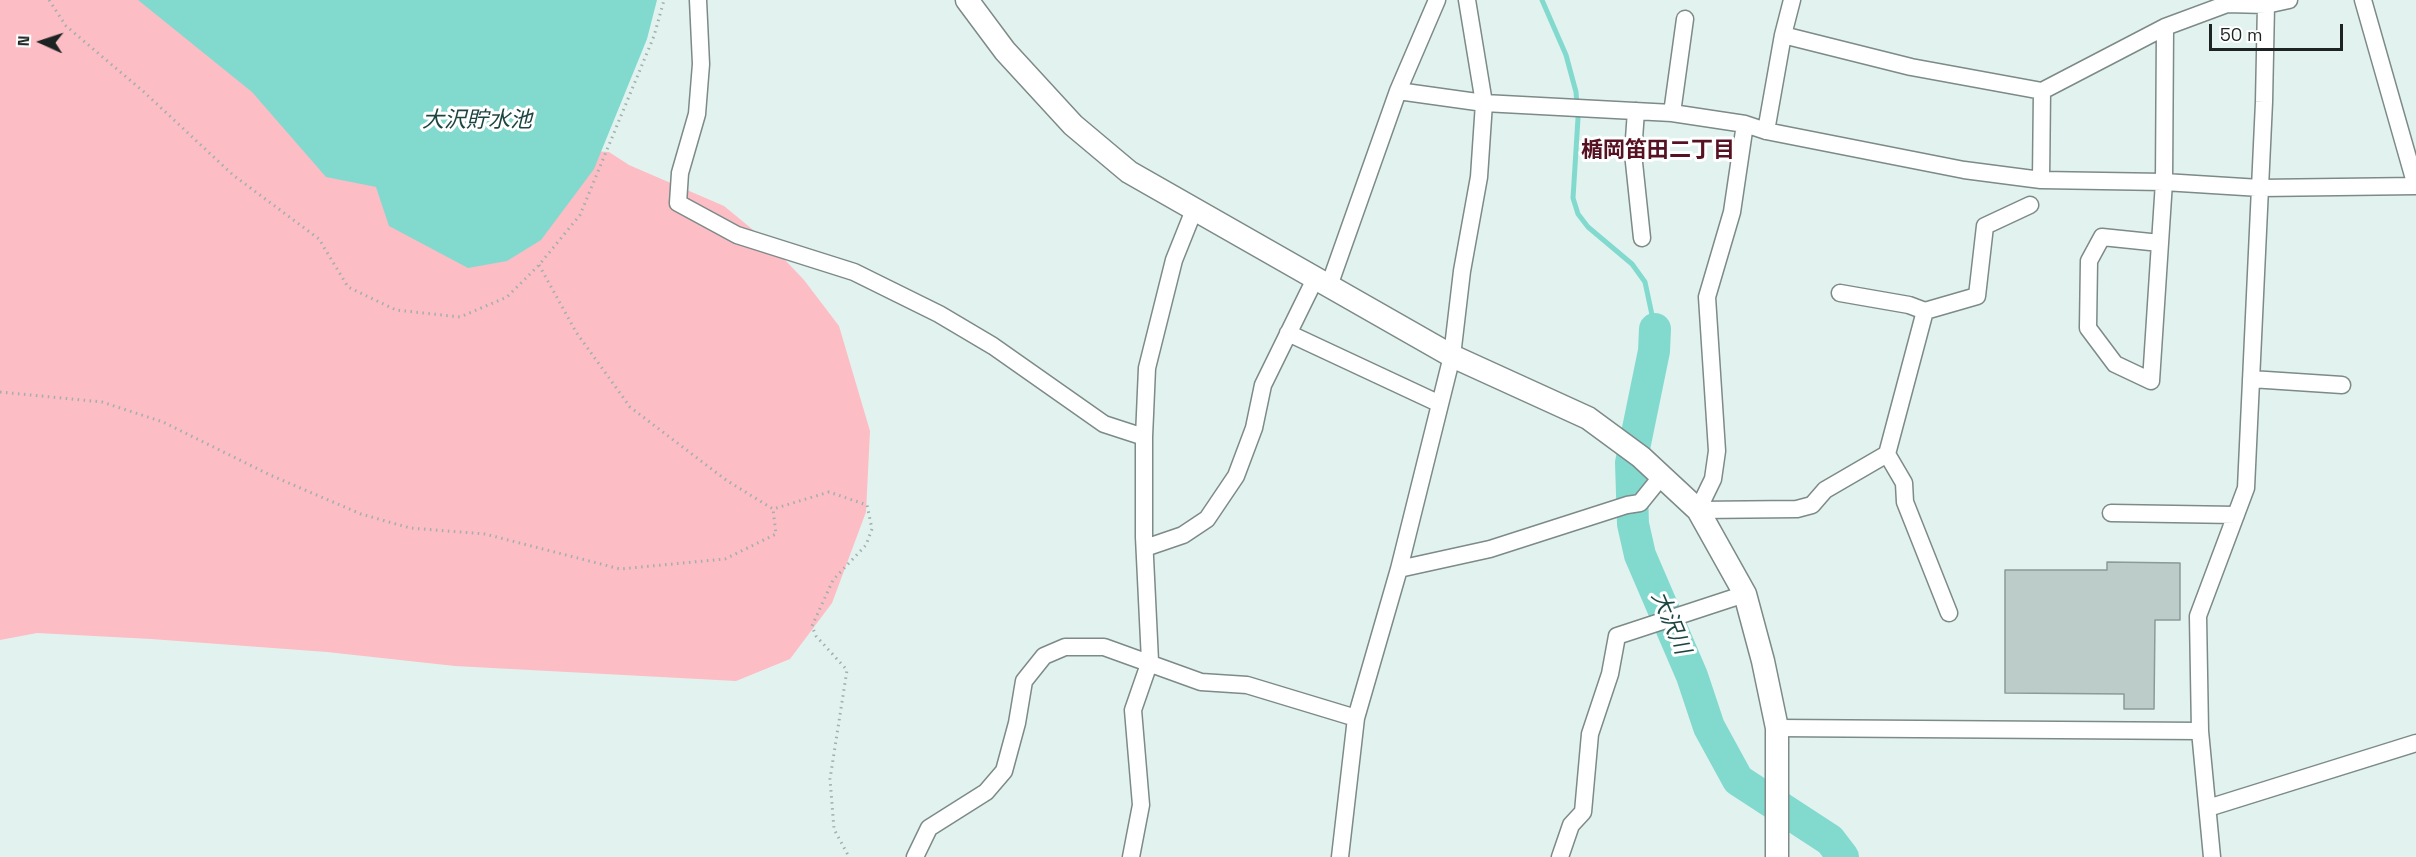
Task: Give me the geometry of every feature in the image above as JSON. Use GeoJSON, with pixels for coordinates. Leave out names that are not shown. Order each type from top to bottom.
{"type":"FeatureCollection","features":[{"type":"Feature","properties":{"kind":"street"},"geometry":{"type":"LineString","coordinates":[[698,0],[700,64],[697,114],[680,173],[678,203],[737,235],[854,272],[939,314],[993,346],[1104,424],[1143,437]]}},
{"type":"Feature","properties":{"kind":"street"},"geometry":{"type":"LineString","coordinates":[[967,0],[1005,51],[1073,125],[1129,172],[1452,356],[1588,418],[1641,458],[1698,510],[1745,594],[1777,728],[1779,781],[1777,857]]}},
{"type":"Feature","properties":{"kind":"street"},"geometry":{"type":"LineString","coordinates":[[1145,548],[1183,535],[1207,519],[1236,477],[1254,428],[1263,385],[1288,333],[1322,283],[1398,91],[1437,0]]}},
{"type":"Feature","properties":{"kind":"street"},"geometry":{"type":"LineString","coordinates":[[1340,857],[1356,718],[1399,570],[1452,356],[1462,271],[1479,177],[1484,103],[1467,0]]}},
{"type":"Feature","properties":{"kind":"street"},"geometry":{"type":"LineString","coordinates":[[1766,131],[1783,35],[1792,0]]}},
{"type":"Feature","properties":{"kind":"street"},"geometry":{"type":"LineString","coordinates":[[1783,35],[1911,67],[2042,91],[2165,27],[2228,4],[2266,5],[2289,0]]}},
{"type":"Feature","properties":{"kind":"street"},"geometry":{"type":"LineString","coordinates":[[1398,91],[1484,103],[1672,113],[1745,124],[1766,131],[1964,170],[2041,180],[2164,182],[2260,188],[2416,186],[2382,57],[2363,0]]}},
{"type":"Feature","properties":{"kind":"street"},"geometry":{"type":"LineString","coordinates":[[2212,857],[2200,731],[2198,616],[2246,488],[2266,5]]}},
{"type":"Feature","properties":{"kind":"street"},"geometry":{"type":"LineString","coordinates":[[1672,113],[1684,19]]}},
{"type":"Feature","properties":{"kind":"street"},"geometry":{"type":"LineString","coordinates":[[2160,243],[2102,237],[2089,261],[2088,328],[2115,364],[2151,381],[2164,182],[2165,27]]}},
{"type":"Feature","properties":{"kind":"street"},"geometry":{"type":"LineString","coordinates":[[2041,180],[2042,91]]}},
{"type":"Feature","properties":{"kind":"street"},"geometry":{"type":"LineString","coordinates":[[1636,111],[1633,153],[1642,237]]}},
{"type":"Feature","properties":{"kind":"street"},"geometry":{"type":"LineString","coordinates":[[1698,510],[1713,479],[1717,451],[1707,297],[1732,212],[1745,124]]}},
{"type":"Feature","properties":{"kind":"street"},"geometry":{"type":"LineString","coordinates":[[1840,293],[1909,305],[1925,312],[1977,296],[1986,226],[2030,205]]}},
{"type":"Feature","properties":{"kind":"street"},"geometry":{"type":"LineString","coordinates":[[1131,857],[1141,805],[1133,710],[1150,661],[1143,437],[1147,368],[1174,260],[1194,210]]}},
{"type":"Feature","properties":{"kind":"street"},"geometry":{"type":"LineString","coordinates":[[1698,510],[1797,509],[1812,505],[1825,490],[1887,454],[1925,312]]}},
{"type":"Feature","properties":{"kind":"street"},"geometry":{"type":"LineString","coordinates":[[1288,333],[1440,404]]}},
{"type":"Feature","properties":{"kind":"street"},"geometry":{"type":"LineString","coordinates":[[2251,379],[2342,385]]}},
{"type":"Feature","properties":{"kind":"street"},"geometry":{"type":"LineString","coordinates":[[1887,454],[1904,483],[1905,501],[1949,614]]}},
{"type":"Feature","properties":{"kind":"street"},"geometry":{"type":"LineString","coordinates":[[1399,570],[1490,549],[1633,504],[1660,477]]}},
{"type":"Feature","properties":{"kind":"street"},"geometry":{"type":"LineString","coordinates":[[2111,513],[2236,515]]}},
{"type":"Feature","properties":{"kind":"street"},"geometry":{"type":"LineString","coordinates":[[1560,857],[1571,825],[1583,812],[1590,734],[1611,674],[1617,636],[1685,616],[1745,594]]}},
{"type":"Feature","properties":{"kind":"street"},"geometry":{"type":"LineString","coordinates":[[915,857],[929,828],[986,792],[1004,771],[1017,723],[1024,681],[1044,656],[1065,647],[1104,647],[1150,661],[1201,682],[1248,685],[1356,718]]}},
{"type":"Feature","properties":{"kind":"street"},"geometry":{"type":"LineString","coordinates":[[1777,728],[2200,731]]}},
{"type":"Feature","properties":{"kind":"street"},"geometry":{"type":"LineString","coordinates":[[2208,808],[2416,742]]}},
{"type":"Feature","properties":{"kind":"path"},"geometry":{"type":"LineString","coordinates":[[49,0],[66,26],[144,92],[233,175],[320,239],[348,287],[396,310],[460,317],[507,297],[539,265],[580,215],[654,36],[664,0]]}},
{"type":"Feature","properties":{"kind":"path"},"geometry":{"type":"LineString","coordinates":[[539,265],[576,332],[630,407],[726,480],[773,508],[829,492],[867,505],[872,529],[866,545],[833,580],[812,626],[816,636],[847,670],[830,779],[834,829],[849,857]]}},
{"type":"Feature","properties":{"kind":"path"},"geometry":{"type":"LineString","coordinates":[[0,392],[102,402],[163,422],[291,483],[361,513],[410,528],[485,534],[620,569],[725,559],[776,534],[773,508]]}},
{"type":"Feature","properties":{"kind":"shaded area"},"geometry":{"type":"Polygon","coordinates":[[[0,0],[169,0],[536,148],[609,152],[629,165],[724,206],[769,243],[804,280],[839,326],[870,431],[866,512],[832,603],[790,659],[736,681],[455,666],[327,652],[151,639],[37,633],[0,640],[0,0]]]}},
{"type":"Feature","properties":{"kind":"water","name":"大沢貯水池"},"geometry":{"type":"Polygon","coordinates":[[[138,0],[657,0],[647,39],[594,169],[541,240],[507,261],[468,268],[389,226],[376,187],[326,177],[252,92],[138,0]]]}},
{"type":"Feature","properties":{"kind":"building"},"geometry":{"type":"Polygon","coordinates":[[[2107,562],[2180,563],[2180,620],[2155,620],[2154,709],[2124,709],[2124,694],[2005,693],[2005,570],[2107,570],[2107,562]]]}},
{"type":"Feature","properties":{"kind":"waterway"},"geometry":{"type":"LineString","coordinates":[[1542,0],[1566,55],[1576,92],[1578,118],[1573,198],[1578,214],[1588,227],[1632,264],[1645,282],[1655,329]]}},
{"type":"Feature","properties":{"kind":"waterway","name":"大沢川"},"geometry":{"type":"LineString","coordinates":[[1655,329],[1654,351],[1631,463],[1633,524],[1640,555],[1692,676],[1709,727],[1738,780],[1830,840],[1843,857]]}},
{"type":"Feature","properties":{"kind":"district","name":"楯岡笛田二丁目"},"geometry":{"type":"Point","coordinates":[1658,151]}}]}
